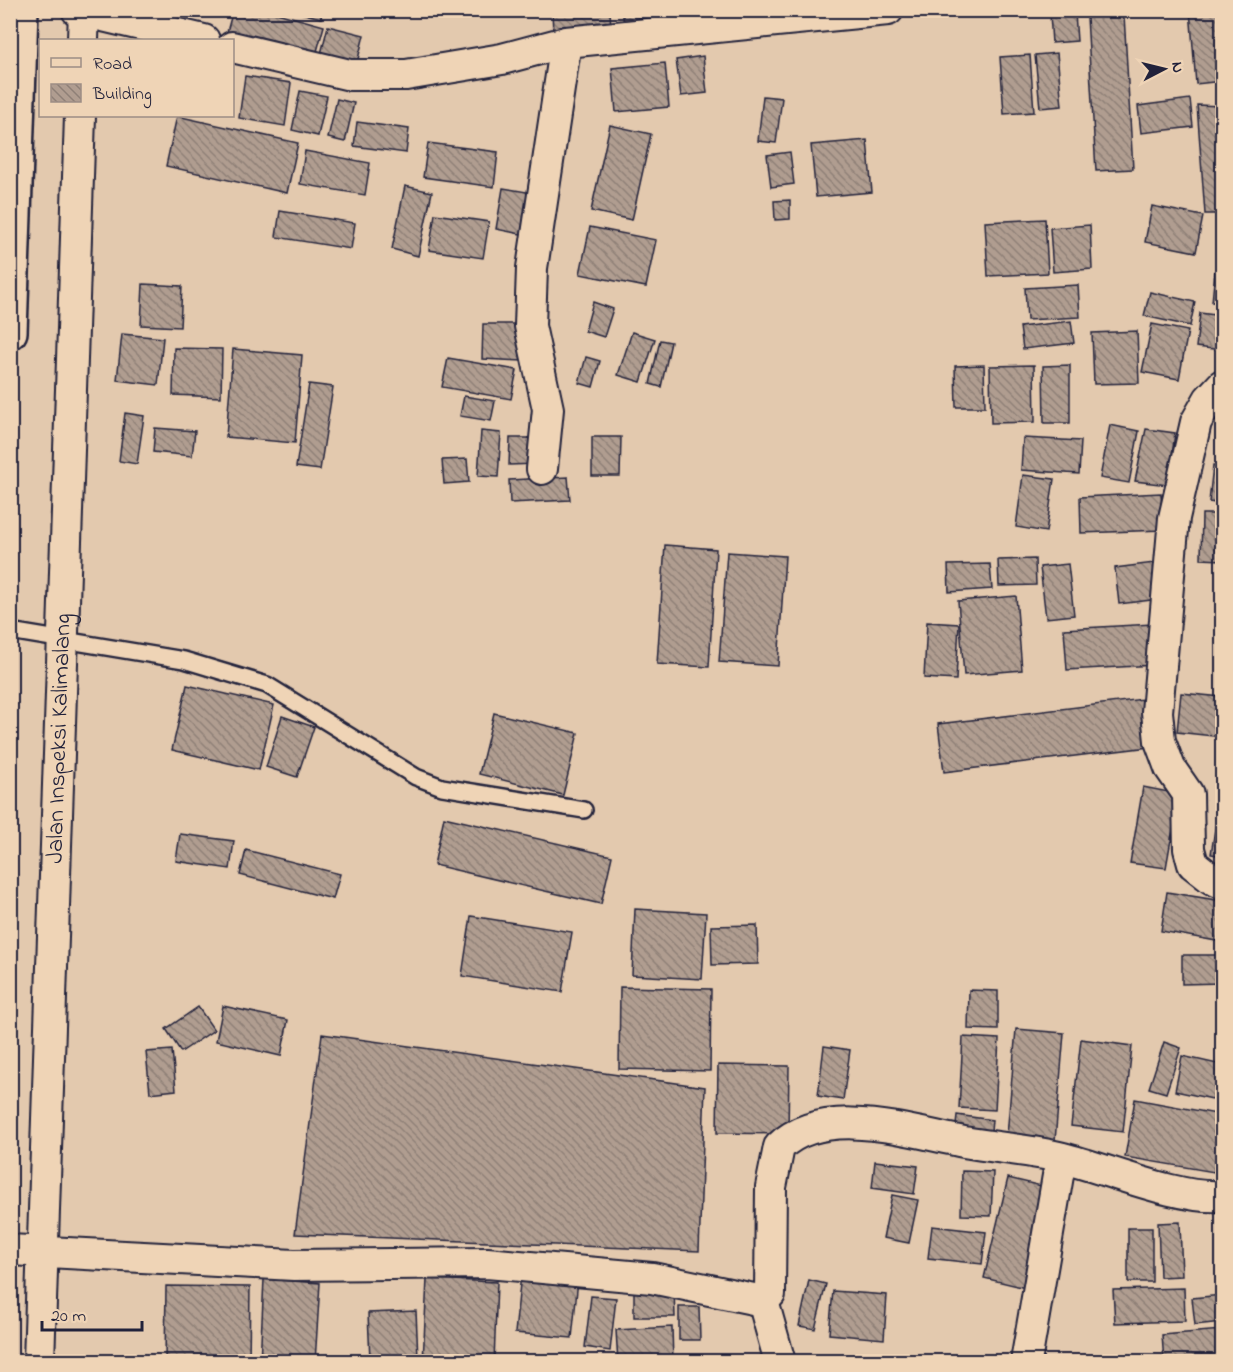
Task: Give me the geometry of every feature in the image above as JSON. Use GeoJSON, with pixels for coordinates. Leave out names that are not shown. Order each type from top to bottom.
{"type":"FeatureCollection","features":[{"type":"Feature","properties":{"kind":"main road"},"geometry":{"type":"LineString","coordinates":[[10,332],[21,10]]}},
{"type":"Feature","properties":{"kind":"street"},"geometry":{"type":"LineString","coordinates":[[234,47],[351,75],[406,75],[502,59],[566,42],[888,10]]}},
{"type":"Feature","properties":{"kind":"street"},"geometry":{"type":"LineString","coordinates":[[82,18],[198,39]]}},
{"type":"Feature","properties":{"kind":"street"},"geometry":{"type":"LineString","coordinates":[[542,469],[548,409],[530,326],[532,268],[566,42]]}},
{"type":"Feature","properties":{"kind":"street","name":"Jalan Inspeksi Kalimalang"},"geometry":{"type":"LineString","coordinates":[[39,1362],[80,117]]}},
{"type":"Feature","properties":{"kind":"street"},"geometry":{"type":"LineString","coordinates":[[1222,385],[1209,399],[1196,422],[1174,518],[1157,712],[1160,741],[1170,768],[1188,794],[1189,849],[1193,864],[1212,879],[1222,883]]}},
{"type":"Feature","properties":{"kind":"street"},"geometry":{"type":"LineString","coordinates":[[763,1301],[770,1293],[771,1187],[779,1147],[787,1139],[834,1124],[875,1125],[1061,1158],[1197,1196],[1222,1196]]}},
{"type":"Feature","properties":{"kind":"street"},"geometry":{"type":"LineString","coordinates":[[1026,1362],[1061,1158]]}},
{"type":"Feature","properties":{"kind":"street"},"geometry":{"type":"LineString","coordinates":[[10,1250],[294,1265],[487,1263],[652,1278],[763,1301]]}},
{"type":"Feature","properties":{"kind":"street"},"geometry":{"type":"LineString","coordinates":[[763,1301],[780,1362]]}},
{"type":"Feature","properties":{"kind":"lane"},"geometry":{"type":"LineString","coordinates":[[10,631],[184,660],[267,685],[416,777],[442,787],[584,810]]}},
{"type":"Feature","properties":{"kind":"building"},"geometry":{"type":"Polygon","coordinates":[[[233,10],[266,10],[324,26],[314,62],[234,41],[234,39],[225,39],[233,10]]]}},
{"type":"Feature","properties":{"kind":"building"},"geometry":{"type":"Polygon","coordinates":[[[288,10],[322,10],[321,18],[288,10]]]}},
{"type":"Feature","properties":{"kind":"building"},"geometry":{"type":"Polygon","coordinates":[[[552,10],[610,10],[611,31],[553,34],[552,10]]]}},
{"type":"Feature","properties":{"kind":"building"},"geometry":{"type":"Polygon","coordinates":[[[622,10],[652,10],[654,26],[625,30],[622,10]]]}},
{"type":"Feature","properties":{"kind":"building"},"geometry":{"type":"Polygon","coordinates":[[[666,10],[692,10],[691,15],[666,13],[666,10]]]}},
{"type":"Feature","properties":{"kind":"building"},"geometry":{"type":"Polygon","coordinates":[[[1190,10],[1222,10],[1222,81],[1196,84],[1190,10]]]}},
{"type":"Feature","properties":{"kind":"building"},"geometry":{"type":"Polygon","coordinates":[[[1075,13],[1077,41],[1052,43],[1050,14],[1075,13]]]}},
{"type":"Feature","properties":{"kind":"building"},"geometry":{"type":"Polygon","coordinates":[[[1124,15],[1133,169],[1096,171],[1087,17],[1124,15]]]}},
{"type":"Feature","properties":{"kind":"building"},"geometry":{"type":"Polygon","coordinates":[[[328,26],[364,35],[356,67],[320,58],[328,26]]]}},
{"type":"Feature","properties":{"kind":"building"},"geometry":{"type":"Polygon","coordinates":[[[1057,53],[1062,106],[1040,108],[1035,55],[1057,53]]]}},
{"type":"Feature","properties":{"kind":"building"},"geometry":{"type":"Polygon","coordinates":[[[1030,55],[1034,112],[1004,114],[1000,57],[1030,55]]]}},
{"type":"Feature","properties":{"kind":"building"},"geometry":{"type":"Polygon","coordinates":[[[703,56],[707,93],[681,96],[676,60],[703,56]]]}},
{"type":"Feature","properties":{"kind":"building"},"geometry":{"type":"Polygon","coordinates":[[[665,63],[669,107],[616,112],[612,68],[665,63]]]}},
{"type":"Feature","properties":{"kind":"building"},"geometry":{"type":"Polygon","coordinates":[[[245,76],[291,83],[285,126],[239,118],[245,76]]]}},
{"type":"Feature","properties":{"kind":"building"},"geometry":{"type":"Polygon","coordinates":[[[300,91],[327,96],[318,136],[292,130],[300,91]]]}},
{"type":"Feature","properties":{"kind":"building"},"geometry":{"type":"Polygon","coordinates":[[[763,96],[782,98],[776,143],[758,141],[763,96]]]}},
{"type":"Feature","properties":{"kind":"building"},"geometry":{"type":"Polygon","coordinates":[[[337,99],[354,103],[345,142],[328,138],[337,99]]]}},
{"type":"Feature","properties":{"kind":"building"},"geometry":{"type":"Polygon","coordinates":[[[1190,99],[1193,127],[1141,133],[1138,106],[1190,99]]]}},
{"type":"Feature","properties":{"kind":"building"},"geometry":{"type":"Polygon","coordinates":[[[1197,105],[1222,106],[1222,214],[1205,214],[1197,105]]]}},
{"type":"Feature","properties":{"kind":"building"},"geometry":{"type":"Polygon","coordinates":[[[177,117],[298,143],[287,193],[166,166],[177,117]]]}},
{"type":"Feature","properties":{"kind":"building"},"geometry":{"type":"Polygon","coordinates":[[[357,122],[409,129],[406,153],[354,146],[357,122]]]}},
{"type":"Feature","properties":{"kind":"building"},"geometry":{"type":"Polygon","coordinates":[[[610,125],[651,134],[632,220],[591,211],[610,125]]]}},
{"type":"Feature","properties":{"kind":"building"},"geometry":{"type":"Polygon","coordinates":[[[867,140],[872,192],[816,197],[811,145],[867,140]]]}},
{"type":"Feature","properties":{"kind":"building"},"geometry":{"type":"Polygon","coordinates":[[[428,143],[498,152],[494,187],[423,177],[428,143]]]}},
{"type":"Feature","properties":{"kind":"building"},"geometry":{"type":"Polygon","coordinates":[[[305,151],[370,163],[365,195],[300,184],[305,151]]]}},
{"type":"Feature","properties":{"kind":"building"},"geometry":{"type":"Polygon","coordinates":[[[790,152],[794,184],[771,187],[767,155],[790,152]]]}},
{"type":"Feature","properties":{"kind":"building"},"geometry":{"type":"Polygon","coordinates":[[[405,186],[432,192],[418,256],[392,249],[405,186]]]}},
{"type":"Feature","properties":{"kind":"building"},"geometry":{"type":"Polygon","coordinates":[[[503,188],[533,193],[526,235],[496,229],[503,188]]]}},
{"type":"Feature","properties":{"kind":"building"},"geometry":{"type":"Polygon","coordinates":[[[790,200],[790,219],[775,220],[774,201],[790,200]]]}},
{"type":"Feature","properties":{"kind":"building"},"geometry":{"type":"Polygon","coordinates":[[[1152,206],[1203,216],[1196,252],[1145,242],[1152,206]]]}},
{"type":"Feature","properties":{"kind":"building"},"geometry":{"type":"Polygon","coordinates":[[[280,211],[355,223],[351,249],[276,237],[280,211]]]}},
{"type":"Feature","properties":{"kind":"building"},"geometry":{"type":"Polygon","coordinates":[[[435,214],[489,222],[483,258],[429,250],[435,214]]]}},
{"type":"Feature","properties":{"kind":"building"},"geometry":{"type":"Polygon","coordinates":[[[1045,219],[1048,273],[988,276],[985,222],[1045,219]]]}},
{"type":"Feature","properties":{"kind":"building"},"geometry":{"type":"Polygon","coordinates":[[[1090,225],[1092,269],[1053,272],[1050,228],[1090,225]]]}},
{"type":"Feature","properties":{"kind":"building"},"geometry":{"type":"Polygon","coordinates":[[[590,227],[656,240],[646,287],[580,274],[590,227]]]}},
{"type":"Feature","properties":{"kind":"building"},"geometry":{"type":"Polygon","coordinates":[[[1215,271],[1222,272],[1222,303],[1212,302],[1215,271]]]}},
{"type":"Feature","properties":{"kind":"building"},"geometry":{"type":"Polygon","coordinates":[[[143,284],[182,286],[180,327],[141,325],[143,284]]]}},
{"type":"Feature","properties":{"kind":"building"},"geometry":{"type":"Polygon","coordinates":[[[1078,285],[1080,317],[1027,320],[1025,288],[1078,285]]]}},
{"type":"Feature","properties":{"kind":"building"},"geometry":{"type":"Polygon","coordinates":[[[1150,292],[1195,302],[1190,326],[1144,316],[1150,292]]]}},
{"type":"Feature","properties":{"kind":"building"},"geometry":{"type":"Polygon","coordinates":[[[593,302],[613,309],[604,337],[585,331],[593,302]]]}},
{"type":"Feature","properties":{"kind":"building"},"geometry":{"type":"Polygon","coordinates":[[[1200,313],[1222,316],[1222,350],[1196,347],[1200,313]]]}},
{"type":"Feature","properties":{"kind":"building"},"geometry":{"type":"Polygon","coordinates":[[[1071,321],[1074,343],[1023,349],[1020,327],[1071,321]]]}},
{"type":"Feature","properties":{"kind":"building"},"geometry":{"type":"Polygon","coordinates":[[[483,324],[523,324],[523,361],[482,359],[483,324]]]}},
{"type":"Feature","properties":{"kind":"building"},"geometry":{"type":"Polygon","coordinates":[[[1152,324],[1188,331],[1179,379],[1142,372],[1152,324]]]}},
{"type":"Feature","properties":{"kind":"building"},"geometry":{"type":"Polygon","coordinates":[[[1137,331],[1139,383],[1094,384],[1092,333],[1137,331]]]}},
{"type":"Feature","properties":{"kind":"building"},"geometry":{"type":"Polygon","coordinates":[[[632,332],[655,339],[641,382],[618,375],[632,332]]]}},
{"type":"Feature","properties":{"kind":"building"},"geometry":{"type":"Polygon","coordinates":[[[122,334],[163,338],[158,385],[117,380],[122,334]]]}},
{"type":"Feature","properties":{"kind":"building"},"geometry":{"type":"Polygon","coordinates":[[[660,340],[671,342],[661,387],[650,384],[660,340]]]}},
{"type":"Feature","properties":{"kind":"building"},"geometry":{"type":"Polygon","coordinates":[[[174,348],[222,349],[221,397],[173,395],[174,348]]]}},
{"type":"Feature","properties":{"kind":"building"},"geometry":{"type":"Polygon","coordinates":[[[233,349],[302,355],[295,443],[226,437],[233,349]]]}},
{"type":"Feature","properties":{"kind":"building"},"geometry":{"type":"Polygon","coordinates":[[[586,357],[600,361],[593,387],[579,383],[586,357]]]}},
{"type":"Feature","properties":{"kind":"building"},"geometry":{"type":"Polygon","coordinates":[[[448,358],[517,370],[511,399],[442,387],[448,358]]]}},
{"type":"Feature","properties":{"kind":"building"},"geometry":{"type":"Polygon","coordinates":[[[984,365],[985,407],[956,407],[955,366],[984,365]]]}},
{"type":"Feature","properties":{"kind":"building"},"geometry":{"type":"Polygon","coordinates":[[[1034,365],[1035,422],[991,423],[990,366],[1034,365]]]}},
{"type":"Feature","properties":{"kind":"building"},"geometry":{"type":"Polygon","coordinates":[[[1070,365],[1070,423],[1044,423],[1043,366],[1070,365]]]}},
{"type":"Feature","properties":{"kind":"building"},"geometry":{"type":"Polygon","coordinates":[[[309,384],[333,387],[320,470],[296,467],[309,384]]]}},
{"type":"Feature","properties":{"kind":"building"},"geometry":{"type":"Polygon","coordinates":[[[464,396],[495,401],[491,421],[460,416],[464,396]]]}},
{"type":"Feature","properties":{"kind":"building"},"geometry":{"type":"Polygon","coordinates":[[[125,413],[144,416],[137,464],[119,461],[125,413]]]}},
{"type":"Feature","properties":{"kind":"building"},"geometry":{"type":"Polygon","coordinates":[[[1110,425],[1139,431],[1129,483],[1100,478],[1110,425]]]}},
{"type":"Feature","properties":{"kind":"building"},"geometry":{"type":"Polygon","coordinates":[[[155,428],[195,431],[192,456],[153,452],[155,428]]]}},
{"type":"Feature","properties":{"kind":"building"},"geometry":{"type":"Polygon","coordinates":[[[1146,429],[1175,433],[1168,485],[1135,481],[1146,429]]]}},
{"type":"Feature","properties":{"kind":"building"},"geometry":{"type":"Polygon","coordinates":[[[481,431],[501,433],[498,477],[478,476],[481,431]]]}},
{"type":"Feature","properties":{"kind":"building"},"geometry":{"type":"Polygon","coordinates":[[[592,437],[621,437],[620,476],[592,476],[592,437]]]}},
{"type":"Feature","properties":{"kind":"building"},"geometry":{"type":"Polygon","coordinates":[[[510,438],[537,438],[537,464],[509,465],[510,438]]]}},
{"type":"Feature","properties":{"kind":"building"},"geometry":{"type":"Polygon","coordinates":[[[1023,438],[1081,441],[1079,474],[1021,470],[1023,438]]]}},
{"type":"Feature","properties":{"kind":"building"},"geometry":{"type":"Polygon","coordinates":[[[467,459],[469,482],[444,484],[442,460],[467,459]]]}},
{"type":"Feature","properties":{"kind":"building"},"geometry":{"type":"Polygon","coordinates":[[[1213,465],[1222,466],[1222,504],[1209,502],[1213,465]]]}},
{"type":"Feature","properties":{"kind":"building"},"geometry":{"type":"Polygon","coordinates":[[[1023,475],[1054,479],[1046,532],[1016,527],[1023,475]]]}},
{"type":"Feature","properties":{"kind":"building"},"geometry":{"type":"Polygon","coordinates":[[[568,477],[570,500],[510,503],[509,480],[568,477]]]}},
{"type":"Feature","properties":{"kind":"building"},"geometry":{"type":"Polygon","coordinates":[[[1161,493],[1163,530],[1081,533],[1080,497],[1161,493]]]}},
{"type":"Feature","properties":{"kind":"building"},"geometry":{"type":"Polygon","coordinates":[[[1202,514],[1222,514],[1222,560],[1201,559],[1202,514]]]}},
{"type":"Feature","properties":{"kind":"building"},"geometry":{"type":"Polygon","coordinates":[[[665,545],[716,549],[709,667],[657,664],[665,545]]]}},
{"type":"Feature","properties":{"kind":"building"},"geometry":{"type":"Polygon","coordinates":[[[727,552],[785,556],[778,666],[719,662],[727,552]]]}},
{"type":"Feature","properties":{"kind":"building"},"geometry":{"type":"Polygon","coordinates":[[[1035,559],[1036,585],[999,586],[998,560],[1035,559]]]}},
{"type":"Feature","properties":{"kind":"building"},"geometry":{"type":"Polygon","coordinates":[[[1154,563],[1159,599],[1119,604],[1115,568],[1154,563]]]}},
{"type":"Feature","properties":{"kind":"building"},"geometry":{"type":"Polygon","coordinates":[[[990,564],[992,589],[949,592],[948,565],[990,564]]]}},
{"type":"Feature","properties":{"kind":"building"},"geometry":{"type":"Polygon","coordinates":[[[1068,564],[1074,615],[1046,618],[1040,567],[1068,564]]]}},
{"type":"Feature","properties":{"kind":"building"},"geometry":{"type":"Polygon","coordinates":[[[1016,596],[1022,670],[964,675],[958,601],[1016,596]]]}},
{"type":"Feature","properties":{"kind":"building"},"geometry":{"type":"Polygon","coordinates":[[[927,622],[959,624],[956,680],[924,678],[927,622]]]}},
{"type":"Feature","properties":{"kind":"building"},"geometry":{"type":"Polygon","coordinates":[[[1153,624],[1155,665],[1067,670],[1064,629],[1153,624]]]}},
{"type":"Feature","properties":{"kind":"building"},"geometry":{"type":"Polygon","coordinates":[[[187,685],[274,705],[259,770],[172,750],[187,685]]]}},
{"type":"Feature","properties":{"kind":"building"},"geometry":{"type":"Polygon","coordinates":[[[1181,693],[1222,697],[1222,737],[1177,732],[1181,693]]]}},
{"type":"Feature","properties":{"kind":"building"},"geometry":{"type":"Polygon","coordinates":[[[1143,699],[1149,747],[944,772],[938,724],[1143,699]]]}},
{"type":"Feature","properties":{"kind":"building"},"geometry":{"type":"Polygon","coordinates":[[[494,713],[578,733],[563,795],[479,774],[494,713]]]}},
{"type":"Feature","properties":{"kind":"building"},"geometry":{"type":"Polygon","coordinates":[[[282,716],[314,727],[297,777],[266,767],[282,716]]]}},
{"type":"Feature","properties":{"kind":"building"},"geometry":{"type":"Polygon","coordinates":[[[1143,787],[1179,794],[1166,868],[1130,863],[1143,787]]]}},
{"type":"Feature","properties":{"kind":"building"},"geometry":{"type":"Polygon","coordinates":[[[1218,811],[1222,812],[1222,856],[1211,854],[1218,811]]]}},
{"type":"Feature","properties":{"kind":"building"},"geometry":{"type":"Polygon","coordinates":[[[444,817],[612,856],[601,904],[434,865],[444,817]]]}},
{"type":"Feature","properties":{"kind":"building"},"geometry":{"type":"Polygon","coordinates":[[[180,834],[234,841],[230,869],[176,861],[180,834]]]}},
{"type":"Feature","properties":{"kind":"building"},"geometry":{"type":"Polygon","coordinates":[[[246,850],[340,874],[333,899],[240,875],[246,850]]]}},
{"type":"Feature","properties":{"kind":"building"},"geometry":{"type":"Polygon","coordinates":[[[1167,892],[1222,901],[1222,942],[1161,931],[1167,892]]]}},
{"type":"Feature","properties":{"kind":"building"},"geometry":{"type":"Polygon","coordinates":[[[635,909],[706,913],[702,979],[632,975],[635,909]]]}},
{"type":"Feature","properties":{"kind":"building"},"geometry":{"type":"Polygon","coordinates":[[[471,916],[572,932],[562,992],[462,976],[471,916]]]}},
{"type":"Feature","properties":{"kind":"building"},"geometry":{"type":"Polygon","coordinates":[[[757,925],[758,964],[712,965],[711,926],[757,925]]]}},
{"type":"Feature","properties":{"kind":"building"},"geometry":{"type":"Polygon","coordinates":[[[1182,955],[1222,955],[1222,983],[1182,984],[1182,955]]]}},
{"type":"Feature","properties":{"kind":"building"},"geometry":{"type":"Polygon","coordinates":[[[620,987],[711,989],[710,1071],[619,1069],[620,987]]]}},
{"type":"Feature","properties":{"kind":"building"},"geometry":{"type":"Polygon","coordinates":[[[969,990],[998,991],[998,1030],[968,1029],[969,990]]]}},
{"type":"Feature","properties":{"kind":"building"},"geometry":{"type":"Polygon","coordinates":[[[223,1006],[288,1020],[281,1056],[216,1041],[223,1006]]]}},
{"type":"Feature","properties":{"kind":"building"},"geometry":{"type":"Polygon","coordinates":[[[198,1007],[214,1030],[181,1052],[166,1029],[198,1007]]]}},
{"type":"Feature","properties":{"kind":"building"},"geometry":{"type":"Polygon","coordinates":[[[1016,1029],[1064,1033],[1055,1141],[1007,1136],[1016,1029]]]}},
{"type":"Feature","properties":{"kind":"building"},"geometry":{"type":"Polygon","coordinates":[[[322,1034],[705,1087],[699,1251],[295,1234],[322,1034]]]}},
{"type":"Feature","properties":{"kind":"building"},"geometry":{"type":"Polygon","coordinates":[[[963,1037],[999,1039],[995,1110],[959,1108],[963,1037]]]}},
{"type":"Feature","properties":{"kind":"building"},"geometry":{"type":"Polygon","coordinates":[[[1081,1039],[1132,1046],[1123,1132],[1071,1126],[1081,1039]]]}},
{"type":"Feature","properties":{"kind":"building"},"geometry":{"type":"Polygon","coordinates":[[[1164,1042],[1181,1048],[1166,1093],[1149,1088],[1164,1042]]]}},
{"type":"Feature","properties":{"kind":"building"},"geometry":{"type":"Polygon","coordinates":[[[824,1046],[850,1050],[843,1100],[818,1096],[824,1046]]]}},
{"type":"Feature","properties":{"kind":"building"},"geometry":{"type":"Polygon","coordinates":[[[172,1050],[176,1090],[150,1093],[146,1052],[172,1050]]]}},
{"type":"Feature","properties":{"kind":"building"},"geometry":{"type":"Polygon","coordinates":[[[1182,1056],[1222,1065],[1222,1101],[1175,1091],[1182,1056]]]}},
{"type":"Feature","properties":{"kind":"building"},"geometry":{"type":"Polygon","coordinates":[[[718,1065],[789,1066],[788,1134],[717,1133],[718,1065]]]}},
{"type":"Feature","properties":{"kind":"building"},"geometry":{"type":"Polygon","coordinates":[[[1135,1099],[1222,1115],[1214,1172],[1125,1157],[1135,1099]]]}},
{"type":"Feature","properties":{"kind":"building"},"geometry":{"type":"Polygon","coordinates":[[[957,1115],[992,1120],[991,1131],[956,1126],[957,1115]]]}},
{"type":"Feature","properties":{"kind":"building"},"geometry":{"type":"Polygon","coordinates":[[[875,1161],[918,1166],[914,1194],[872,1188],[875,1161]]]}},
{"type":"Feature","properties":{"kind":"building"},"geometry":{"type":"Polygon","coordinates":[[[962,1171],[993,1172],[991,1216],[961,1215],[962,1171]]]}},
{"type":"Feature","properties":{"kind":"building"},"geometry":{"type":"Polygon","coordinates":[[[1008,1178],[1050,1188],[1026,1288],[984,1278],[1008,1178]]]}},
{"type":"Feature","properties":{"kind":"building"},"geometry":{"type":"Polygon","coordinates":[[[892,1195],[918,1200],[909,1243],[883,1238],[892,1195]]]}},
{"type":"Feature","properties":{"kind":"building"},"geometry":{"type":"Polygon","coordinates":[[[1180,1222],[1182,1276],[1160,1277],[1158,1223],[1180,1222]]]}},
{"type":"Feature","properties":{"kind":"building"},"geometry":{"type":"Polygon","coordinates":[[[932,1226],[986,1232],[982,1264],[928,1258],[932,1226]]]}},
{"type":"Feature","properties":{"kind":"building"},"geometry":{"type":"Polygon","coordinates":[[[1128,1228],[1152,1228],[1152,1282],[1128,1282],[1128,1228]]]}},
{"type":"Feature","properties":{"kind":"building"},"geometry":{"type":"Polygon","coordinates":[[[521,1274],[578,1280],[572,1338],[515,1333],[521,1274]]]}},
{"type":"Feature","properties":{"kind":"building"},"geometry":{"type":"Polygon","coordinates":[[[264,1279],[320,1283],[315,1362],[260,1362],[264,1279]]]}},
{"type":"Feature","properties":{"kind":"building"},"geometry":{"type":"Polygon","coordinates":[[[427,1279],[497,1282],[494,1362],[423,1362],[427,1279]]]}},
{"type":"Feature","properties":{"kind":"building"},"geometry":{"type":"Polygon","coordinates":[[[809,1280],[826,1284],[815,1329],[799,1326],[809,1280]]]}},
{"type":"Feature","properties":{"kind":"building"},"geometry":{"type":"Polygon","coordinates":[[[166,1286],[250,1287],[249,1362],[165,1362],[166,1286]]]}},
{"type":"Feature","properties":{"kind":"building"},"geometry":{"type":"Polygon","coordinates":[[[1184,1288],[1185,1321],[1115,1323],[1113,1290],[1184,1288]]]}},
{"type":"Feature","properties":{"kind":"building"},"geometry":{"type":"Polygon","coordinates":[[[634,1290],[674,1290],[675,1317],[634,1317],[634,1290]]]}},
{"type":"Feature","properties":{"kind":"building"},"geometry":{"type":"Polygon","coordinates":[[[833,1291],[887,1295],[884,1339],[829,1334],[833,1291]]]}},
{"type":"Feature","properties":{"kind":"building"},"geometry":{"type":"Polygon","coordinates":[[[1222,1295],[1222,1322],[1195,1325],[1192,1298],[1222,1295]]]}},
{"type":"Feature","properties":{"kind":"building"},"geometry":{"type":"Polygon","coordinates":[[[591,1296],[616,1298],[610,1351],[585,1347],[591,1296]]]}},
{"type":"Feature","properties":{"kind":"building"},"geometry":{"type":"Polygon","coordinates":[[[679,1307],[699,1307],[700,1340],[679,1340],[679,1307]]]}},
{"type":"Feature","properties":{"kind":"building"},"geometry":{"type":"Polygon","coordinates":[[[416,1311],[418,1359],[370,1360],[368,1313],[416,1311]]]}},
{"type":"Feature","properties":{"kind":"building"},"geometry":{"type":"Polygon","coordinates":[[[672,1327],[673,1362],[618,1362],[616,1330],[672,1327]]]}},
{"type":"Feature","properties":{"kind":"building"},"geometry":{"type":"Polygon","coordinates":[[[1222,1330],[1222,1361],[1164,1362],[1162,1335],[1222,1330]]]}},
{"type":"Feature","properties":{"kind":"building"},"geometry":{"type":"Polygon","coordinates":[[[913,1357],[953,1359],[953,1362],[912,1362],[913,1357]]]}}]}
